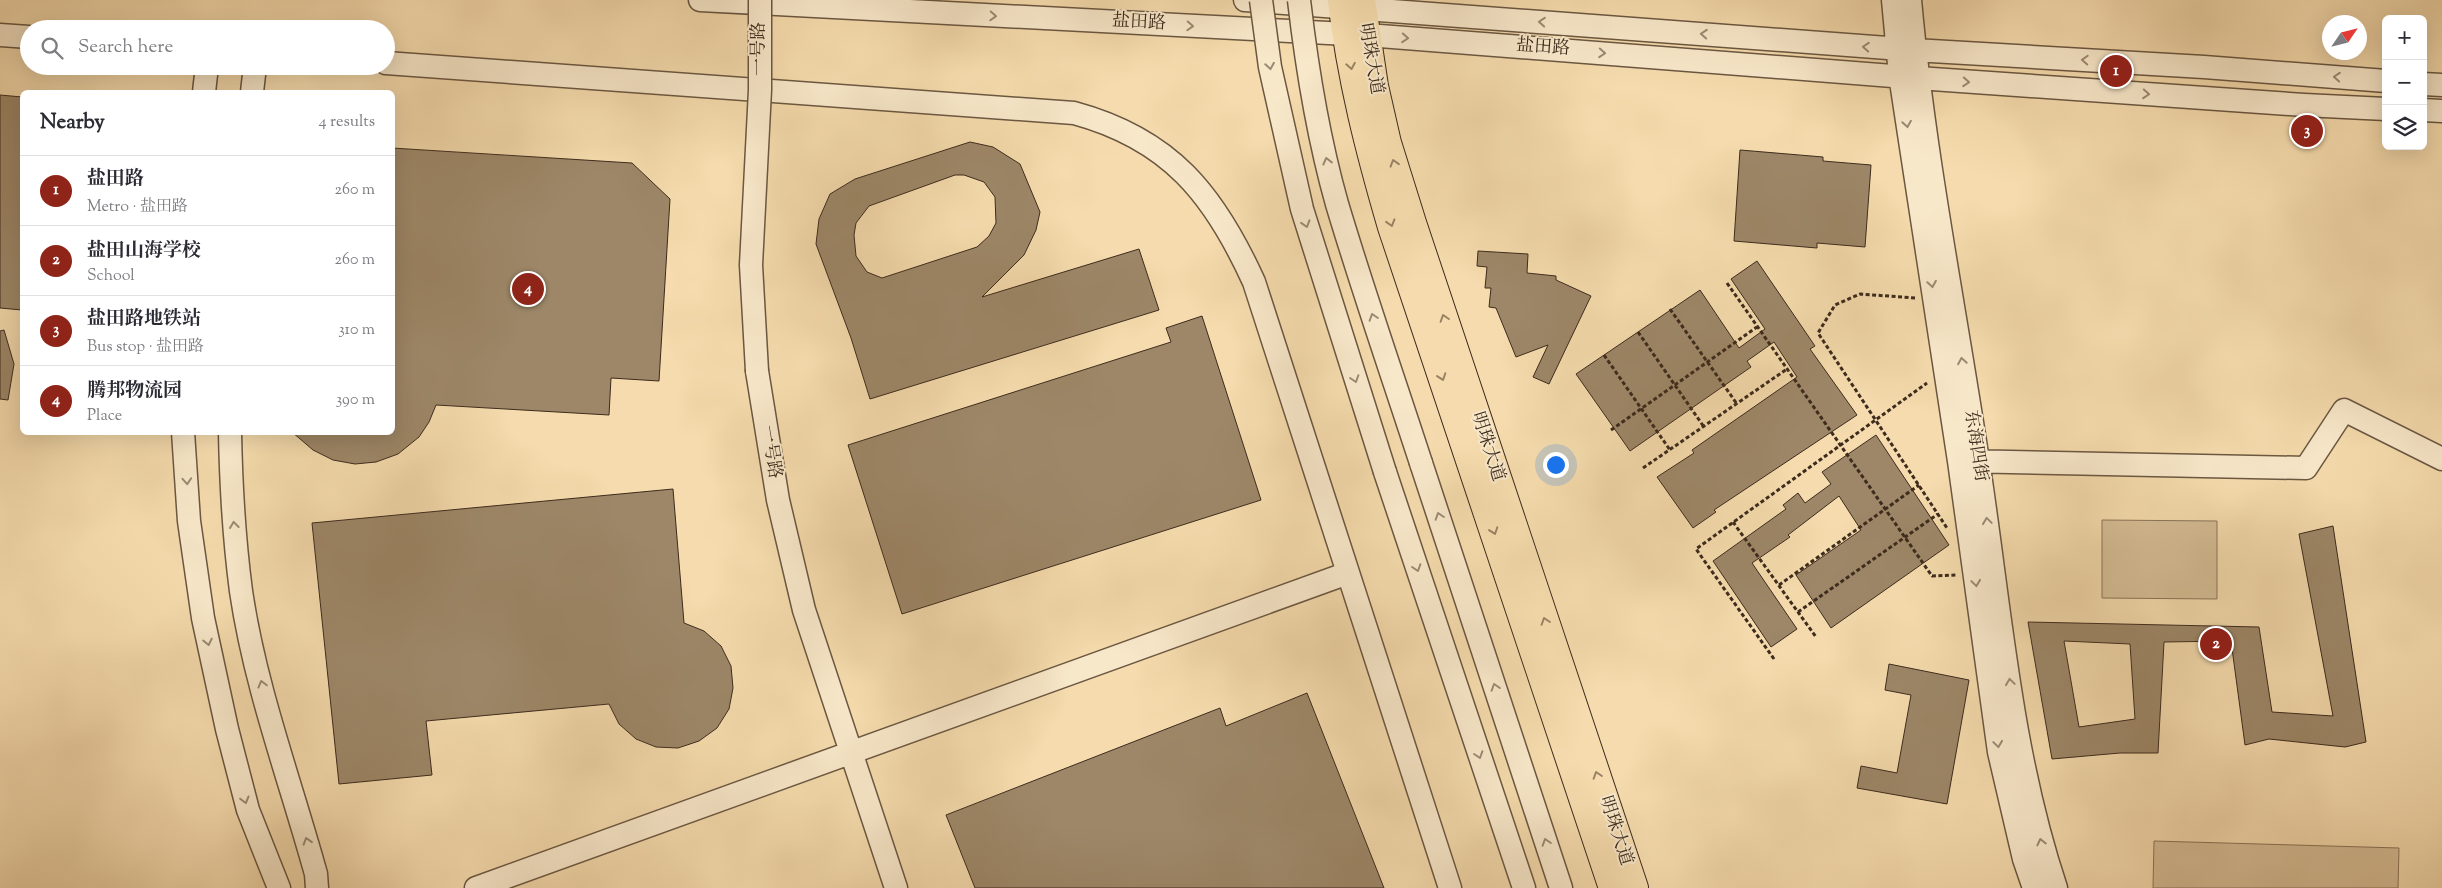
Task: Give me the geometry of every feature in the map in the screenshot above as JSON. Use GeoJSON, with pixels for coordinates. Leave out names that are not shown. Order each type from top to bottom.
{"type":"FeatureCollection","features":[{"type":"Feature","properties":{"kind":"main road","name":"明珠大道"},"geometry":{"type":"LineString","coordinates":[[1352,3],[1368,147],[1392,227],[1613,888]]}},
{"type":"Feature","properties":{"kind":"main road","name":"明珠大道"},"geometry":{"type":"LineString","coordinates":[[1356,35],[1374,86],[1387,142],[1412,223],[1634,888]]}},
{"type":"Feature","properties":{"kind":"street","name":"盐田路"},"geometry":{"type":"LineString","coordinates":[[700,0],[1356,35],[2304,106],[2382,109]]}},
{"type":"Feature","properties":{"kind":"street","name":"一号路"},"geometry":{"type":"LineString","coordinates":[[760,0],[760,90],[751,266],[757,371],[778,500],[802,601],[896,888]]}},
{"type":"Feature","properties":{"kind":"street","name":"盐田路"},"geometry":{"type":"LineString","coordinates":[[1245,0],[1352,3],[1906,50],[2204,67],[2382,81]]}},
{"type":"Feature","properties":{"kind":"street"},"geometry":{"type":"LineString","coordinates":[[1261,0],[1270,67],[1302,209],[1385,472],[1524,888]]}},
{"type":"Feature","properties":{"kind":"street"},"geometry":{"type":"LineString","coordinates":[[1299,0],[1307,64],[1320,134],[1337,203],[1562,888]]}},
{"type":"Feature","properties":{"kind":"street","name":"东海四街"},"geometry":{"type":"LineString","coordinates":[[1893,0],[1906,50],[1968,461],[2020,747],[2044,852],[2056,888]]}},
{"type":"Feature","properties":{"kind":"street","name":"东海四街"},"geometry":{"type":"LineString","coordinates":[[1906,50],[1910,0]]}},
{"type":"Feature","properties":{"kind":"street"},"geometry":{"type":"LineString","coordinates":[[0,35],[20,36]]}},
{"type":"Feature","properties":{"kind":"street"},"geometry":{"type":"LineString","coordinates":[[395,64],[1074,113],[1104,121],[1139,138],[1168,158],[1195,183],[1219,216],[1237,245],[1254,282],[1450,888]]}},
{"type":"Feature","properties":{"kind":"street"},"geometry":{"type":"LineString","coordinates":[[204,90],[205,75]]}},
{"type":"Feature","properties":{"kind":"street"},"geometry":{"type":"LineString","coordinates":[[252,90],[253,75]]}},
{"type":"Feature","properties":{"kind":"street"},"geometry":{"type":"LineString","coordinates":[[2427,84],[2442,85]]}},
{"type":"Feature","properties":{"kind":"street"},"geometry":{"type":"LineString","coordinates":[[2427,110],[2442,111]]}},
{"type":"Feature","properties":{"kind":"street"},"geometry":{"type":"LineString","coordinates":[[1968,461],[2306,468],[2344,410],[2442,458]]}},
{"type":"Feature","properties":{"kind":"street"},"geometry":{"type":"LineString","coordinates":[[183,435],[189,521],[209,646],[227,729],[248,810],[279,888]]}},
{"type":"Feature","properties":{"kind":"street"},"geometry":{"type":"LineString","coordinates":[[230,435],[231,502],[242,593],[259,674],[316,874],[317,888]]}},
{"type":"Feature","properties":{"kind":"street","name":"东海四街"},"geometry":{"type":"LineString","coordinates":[[1968,461],[1999,752],[2024,859],[2034,888]]}},
{"type":"Feature","properties":{"kind":"street"},"geometry":{"type":"LineString","coordinates":[[476,888],[1348,573]]}},
{"type":"Feature","properties":{"kind":"path"},"geometry":{"type":"LineString","coordinates":[[1727,283],[1932,576],[1963,575]]}},
{"type":"Feature","properties":{"kind":"path"},"geometry":{"type":"LineString","coordinates":[[1924,299],[1860,294],[1836,306],[1818,333],[1948,529]]}},
{"type":"Feature","properties":{"kind":"path"},"geometry":{"type":"LineString","coordinates":[[1670,309],[1737,404]]}},
{"type":"Feature","properties":{"kind":"path"},"geometry":{"type":"LineString","coordinates":[[1611,430],[1757,327]]}},
{"type":"Feature","properties":{"kind":"path"},"geometry":{"type":"LineString","coordinates":[[1638,332],[1704,427]]}},
{"type":"Feature","properties":{"kind":"path"},"geometry":{"type":"LineString","coordinates":[[1604,355],[1670,450]]}},
{"type":"Feature","properties":{"kind":"path"},"geometry":{"type":"LineString","coordinates":[[1643,468],[1787,369]]}},
{"type":"Feature","properties":{"kind":"path"},"geometry":{"type":"LineString","coordinates":[[1774,659],[1696,549],[1929,382]]}},
{"type":"Feature","properties":{"kind":"path"},"geometry":{"type":"LineString","coordinates":[[1778,585],[1919,486]]}},
{"type":"Feature","properties":{"kind":"path"},"geometry":{"type":"LineString","coordinates":[[1798,612],[1938,514]]}},
{"type":"Feature","properties":{"kind":"path"},"geometry":{"type":"LineString","coordinates":[[1733,522],[1816,638]]}},
{"type":"Feature","properties":{"kind":"shaded area"},"geometry":{"type":"Polygon","coordinates":[[[2102,520],[2217,521],[2217,599],[2102,598],[2102,520]]]}},
{"type":"Feature","properties":{"kind":"shaded area"},"geometry":{"type":"Polygon","coordinates":[[[2154,841],[2399,848],[2398,888],[2153,888],[2154,841]]]}},
{"type":"Feature","properties":{"kind":"building"},"geometry":{"type":"Polygon","coordinates":[[[0,95],[20,97],[20,310],[0,308],[0,95]]]}},
{"type":"Feature","properties":{"kind":"building"},"geometry":{"type":"Polygon","coordinates":[[[970,142],[993,147],[1020,164],[1040,212],[1036,230],[1024,255],[982,297],[1139,249],[1159,310],[870,399],[851,338],[816,244],[819,219],[830,194],[855,179],[970,142]],[[955,175],[869,206],[856,223],[854,235],[856,256],[867,272],[882,278],[977,247],[989,236],[996,223],[995,197],[984,182],[964,175],[955,175]]]}},
{"type":"Feature","properties":{"kind":"building"},"geometry":{"type":"Polygon","coordinates":[[[395,148],[632,163],[670,199],[659,381],[611,378],[609,415],[436,405],[429,422],[419,437],[398,454],[376,462],[355,464],[333,460],[313,450],[296,435],[395,435],[395,148]]]}},
{"type":"Feature","properties":{"kind":"building"},"geometry":{"type":"Polygon","coordinates":[[[1740,150],[1823,157],[1823,161],[1871,165],[1865,247],[1817,243],[1817,248],[1734,241],[1740,150]]]}},
{"type":"Feature","properties":{"kind":"building"},"geometry":{"type":"Polygon","coordinates":[[[1478,251],[1528,254],[1527,273],[1556,276],[1556,280],[1591,296],[1549,384],[1533,377],[1548,345],[1516,357],[1496,308],[1489,307],[1491,288],[1485,288],[1487,267],[1477,266],[1478,251]]]}},
{"type":"Feature","properties":{"kind":"building"},"geometry":{"type":"Polygon","coordinates":[[[1757,261],[1815,346],[1810,349],[1857,415],[1714,510],[1716,512],[1693,528],[1657,477],[1694,453],[1692,450],[1797,377],[1774,342],[1747,361],[1751,367],[1630,451],[1576,374],[1700,290],[1739,348],[1765,329],[1731,279],[1757,261]]]}},
{"type":"Feature","properties":{"kind":"building"},"geometry":{"type":"Polygon","coordinates":[[[1202,316],[1261,500],[902,614],[848,445],[1171,342],[1166,328],[1202,316]]]}},
{"type":"Feature","properties":{"kind":"building"},"geometry":{"type":"Polygon","coordinates":[[[4,330],[14,364],[8,400],[0,399],[0,331],[4,330]]]}},
{"type":"Feature","properties":{"kind":"building"},"geometry":{"type":"Polygon","coordinates":[[[1876,435],[1949,545],[1831,628],[1796,575],[1861,530],[1839,496],[1788,535],[1790,537],[1752,563],[1797,629],[1771,647],[1713,561],[1786,509],[1783,505],[1798,493],[1805,503],[1831,484],[1822,472],[1876,435]]]}},
{"type":"Feature","properties":{"kind":"building"},"geometry":{"type":"Polygon","coordinates":[[[673,489],[684,623],[704,631],[721,646],[731,666],[733,688],[729,709],[717,728],[699,741],[678,748],[656,747],[636,739],[619,724],[609,704],[426,721],[432,775],[339,784],[312,523],[673,489]]]}},
{"type":"Feature","properties":{"kind":"building"},"geometry":{"type":"Polygon","coordinates":[[[2333,526],[2366,742],[2345,747],[2269,739],[2245,745],[2231,641],[2164,642],[2158,753],[2120,753],[2052,759],[2028,622],[2259,627],[2272,712],[2333,716],[2299,534],[2333,526]],[[2064,641],[2079,727],[2135,719],[2130,644],[2064,641]]]}},
{"type":"Feature","properties":{"kind":"building"},"geometry":{"type":"Polygon","coordinates":[[[1889,664],[1969,680],[1947,804],[1857,788],[1861,766],[1897,773],[1911,695],[1885,690],[1889,664]]]}},
{"type":"Feature","properties":{"kind":"building"},"geometry":{"type":"Polygon","coordinates":[[[1307,693],[1384,888],[975,888],[946,815],[1220,708],[1226,726],[1307,693]]]}},
{"type":"Feature","properties":{"kind":"place","name":"盐田路"},"geometry":{"type":"Point","coordinates":[2116,71]}},
{"type":"Feature","properties":{"kind":"place","name":"盐田路地铁站"},"geometry":{"type":"Point","coordinates":[2307,131]}},
{"type":"Feature","properties":{"kind":"place","name":"腾邦物流园"},"geometry":{"type":"Point","coordinates":[528,289]}},
{"type":"Feature","properties":{"kind":"place","name":"盐田山海学校"},"geometry":{"type":"Point","coordinates":[2216,644]}}]}
